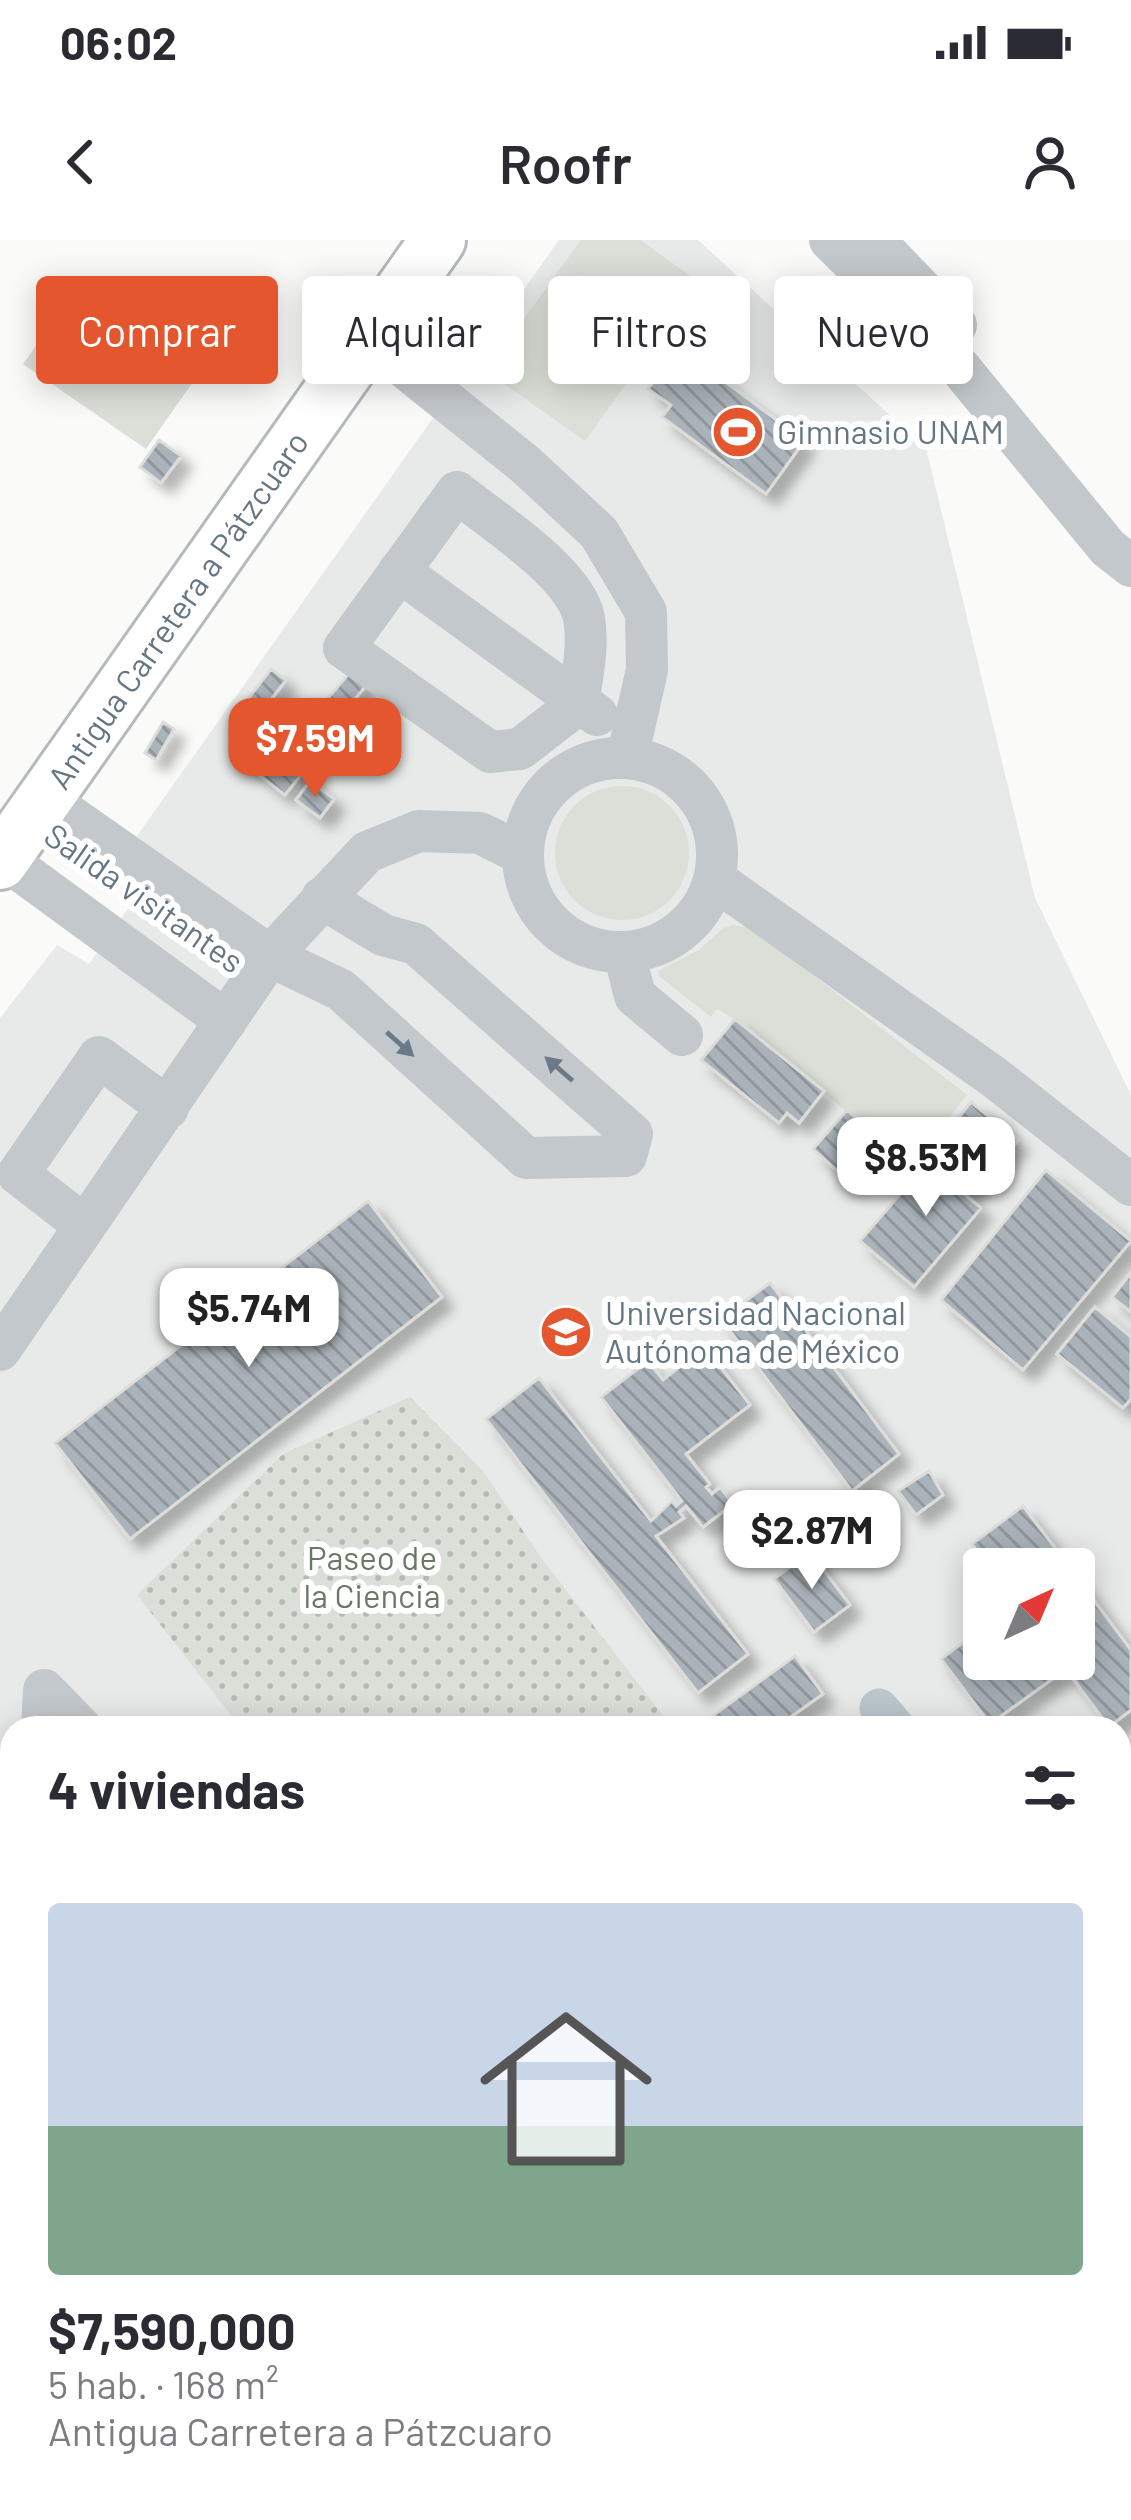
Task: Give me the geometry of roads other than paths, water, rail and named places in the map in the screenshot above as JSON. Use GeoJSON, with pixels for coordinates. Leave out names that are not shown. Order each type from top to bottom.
{"type":"FeatureCollection","features":[{"type":"Feature","properties":{"kind":"main road","name":"Antigua Carretera a Pátzcuaro"},"geometry":{"type":"LineString","coordinates":[[413,276],[438,240]]}},
{"type":"Feature","properties":{"kind":"main road","name":"Antigua Carretera a Pátzcuaro"},"geometry":{"type":"LineString","coordinates":[[16,846],[337,384]]}},
{"type":"Feature","properties":{"kind":"lane"},"geometry":{"type":"LineString","coordinates":[[830,240],[872,276]]}},
{"type":"Feature","properties":{"kind":"lane"},"geometry":{"type":"LineString","coordinates":[[874,240],[903,276]]}},
{"type":"Feature","properties":{"kind":"lane"},"geometry":{"type":"LineString","coordinates":[[973,362],[1131,532]]}},
{"type":"Feature","properties":{"kind":"lane"},"geometry":{"type":"LineString","coordinates":[[973,363],[1108,548],[1131,566]]}},
{"type":"Feature","properties":{"kind":"lane"},"geometry":{"type":"LineString","coordinates":[[424,384],[526,465],[599,533],[646,612],[647,670],[629,746]]}},
{"type":"Feature","properties":{"kind":"lane"},"geometry":{"type":"LineString","coordinates":[[458,492],[566,583],[584,615],[586,653],[578,704],[520,749],[490,752],[344,649],[399,571],[458,492]]}},
{"type":"Feature","properties":{"kind":"lane"},"geometry":{"type":"LineString","coordinates":[[399,571],[629,746],[679,778],[698,798],[711,823],[717,850],[714,879],[702,907],[682,931],[654,946],[624,952],[593,948],[564,935],[542,913],[527,885],[522,854],[528,823],[543,795],[566,773],[629,746]]}},
{"type":"Feature","properties":{"kind":"lane"},"geometry":{"type":"LineString","coordinates":[[0,1350],[263,967],[367,852],[419,831],[480,833],[522,854]]}},
{"type":"Feature","properties":{"kind":"lane"},"geometry":{"type":"LineString","coordinates":[[16,846],[263,967],[341,990],[526,1158],[626,1156],[632,1134],[416,944],[382,935],[322,898]]}},
{"type":"Feature","properties":{"kind":"lane"},"geometry":{"type":"LineString","coordinates":[[16,846],[219,1032]]}},
{"type":"Feature","properties":{"kind":"lane"},"geometry":{"type":"LineString","coordinates":[[714,879],[994,1077],[1131,1185]]}},
{"type":"Feature","properties":{"kind":"lane"},"geometry":{"type":"LineString","coordinates":[[341,990],[382,935]]}},
{"type":"Feature","properties":{"kind":"lane"},"geometry":{"type":"LineString","coordinates":[[624,952],[635,996],[682,1035]]}},
{"type":"Feature","properties":{"kind":"lane"},"geometry":{"type":"LineString","coordinates":[[83,1225],[18,1174],[99,1057],[168,1108]]}},
{"type":"Feature","properties":{"kind":"lane"},"geometry":{"type":"LineString","coordinates":[[43,1716],[44,1690],[69,1716]]}},
{"type":"Feature","properties":{"kind":"waterway"},"geometry":{"type":"LineString","coordinates":[[879,1708],[886,1716]]}},
{"type":"Feature","properties":{"kind":"place","name":"Gimnasio UNAM"},"geometry":{"type":"Point","coordinates":[738,432]}},
{"type":"Feature","properties":{"kind":"place","name":"Universidad Nacional Autónoma de México"},"geometry":{"type":"Point","coordinates":[566,1332]}},
{"type":"Feature","properties":{"kind":"park label","name":"Paseo de la Ciencia"},"geometry":{"type":"Point","coordinates":[372,1577]}}]}
